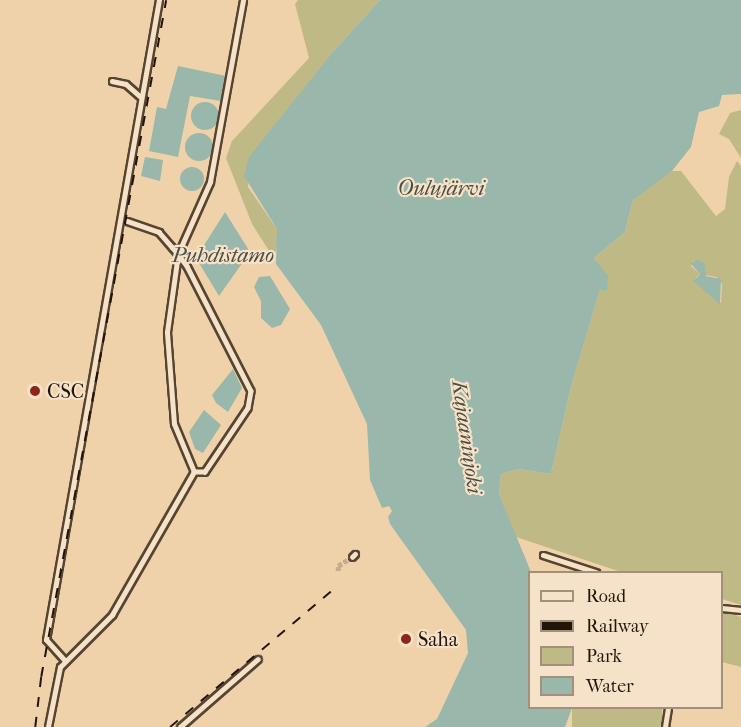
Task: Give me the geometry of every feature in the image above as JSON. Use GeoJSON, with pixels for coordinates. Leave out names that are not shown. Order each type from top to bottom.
{"type":"FeatureCollection","features":[{"type":"Feature","properties":{"kind":"street"},"geometry":{"type":"LineString","coordinates":[[65,661],[45,640],[108,302],[159,0]]}},
{"type":"Feature","properties":{"kind":"street"},"geometry":{"type":"LineString","coordinates":[[194,472],[174,424],[173,387],[166,346],[178,254],[210,182],[243,0]]}},
{"type":"Feature","properties":{"kind":"street"},"geometry":{"type":"LineString","coordinates":[[112,81],[126,84],[141,97]]}},
{"type":"Feature","properties":{"kind":"street"},"geometry":{"type":"LineString","coordinates":[[127,221],[159,232],[178,254],[203,292],[252,395],[222,451],[205,472],[194,472]]}},
{"type":"Feature","properties":{"kind":"street"},"geometry":{"type":"LineString","coordinates":[[48,727],[54,685],[65,661],[112,615],[194,472]]}},
{"type":"Feature","properties":{"kind":"street"},"geometry":{"type":"LineString","coordinates":[[543,555],[590,571]]}},
{"type":"Feature","properties":{"kind":"street"},"geometry":{"type":"LineString","coordinates":[[723,608],[741,610]]}},
{"type":"Feature","properties":{"kind":"street"},"geometry":{"type":"LineString","coordinates":[[180,727],[258,659]]}},
{"type":"Feature","properties":{"kind":"street"},"geometry":{"type":"LineString","coordinates":[[665,727],[668,709]]}},
{"type":"Feature","properties":{"kind":"green space"},"geometry":{"type":"Polygon","coordinates":[[[298,0],[380,0],[330,55],[250,157],[248,187],[277,229],[279,243],[273,257],[252,224],[226,158],[232,141],[309,58],[295,4],[298,0]]]}},
{"type":"Feature","properties":{"kind":"green space"},"geometry":{"type":"Polygon","coordinates":[[[741,110],[741,158],[729,139],[719,134],[730,113],[741,110]]]}},
{"type":"Feature","properties":{"kind":"green space"},"geometry":{"type":"Polygon","coordinates":[[[737,161],[741,166],[741,605],[723,599],[723,571],[618,571],[516,537],[499,494],[501,474],[519,469],[551,474],[571,387],[600,288],[607,291],[607,276],[594,258],[625,232],[633,200],[650,185],[672,171],[681,171],[716,216],[725,209],[729,177],[737,161]],[[693,261],[691,266],[700,274],[696,277],[697,284],[721,303],[722,284],[716,277],[705,275],[701,261],[693,261]]]}},
{"type":"Feature","properties":{"kind":"green space"},"geometry":{"type":"Polygon","coordinates":[[[723,611],[741,617],[741,667],[723,662],[723,611]]]}},
{"type":"Feature","properties":{"kind":"green space"},"geometry":{"type":"Polygon","coordinates":[[[572,709],[662,709],[662,727],[572,727],[572,709]]]}},
{"type":"Feature","properties":{"kind":"water","name":"Oulujärvi"},"geometry":{"type":"Polygon","coordinates":[[[380,0],[741,0],[741,94],[722,95],[719,106],[699,112],[691,147],[672,171],[633,200],[625,232],[594,258],[608,276],[607,291],[600,289],[571,387],[551,474],[519,469],[501,474],[499,494],[531,571],[528,571],[528,709],[572,709],[565,727],[425,727],[437,719],[468,653],[466,630],[390,524],[388,517],[392,511],[389,506],[382,508],[370,480],[367,424],[321,325],[276,264],[277,229],[244,176],[249,157],[330,55],[380,0]]]}},
{"type":"Feature","properties":{"kind":"water"},"geometry":{"type":"Polygon","coordinates":[[[178,66],[226,76],[221,101],[190,96],[178,157],[149,151],[157,107],[166,109],[178,66]]]}},
{"type":"Feature","properties":{"kind":"water"},"geometry":{"type":"Polygon","coordinates":[[[205,102],[215,106],[219,116],[215,126],[205,130],[195,126],[191,116],[195,106],[205,102]]]}},
{"type":"Feature","properties":{"kind":"water"},"geometry":{"type":"Polygon","coordinates":[[[199,133],[209,137],[213,147],[209,157],[199,161],[189,157],[185,147],[189,137],[199,133]]]}},
{"type":"Feature","properties":{"kind":"water"},"geometry":{"type":"Polygon","coordinates":[[[145,157],[163,160],[160,181],[141,176],[145,157]]]}},
{"type":"Feature","properties":{"kind":"water"},"geometry":{"type":"Polygon","coordinates":[[[192,167],[201,170],[204,179],[201,188],[192,191],[183,188],[180,179],[183,170],[192,167]]]}},
{"type":"Feature","properties":{"kind":"water","name":"Puhdistamo"},"geometry":{"type":"Polygon","coordinates":[[[225,212],[250,252],[219,296],[196,258],[225,212]]]}},
{"type":"Feature","properties":{"kind":"water"},"geometry":{"type":"Polygon","coordinates":[[[697,260],[705,263],[706,276],[721,279],[720,304],[693,281],[700,274],[690,263],[697,260]]]}},
{"type":"Feature","properties":{"kind":"water"},"geometry":{"type":"Polygon","coordinates":[[[270,276],[290,309],[281,325],[272,328],[261,318],[261,301],[254,287],[259,277],[270,276]]]}},
{"type":"Feature","properties":{"kind":"water"},"geometry":{"type":"Polygon","coordinates":[[[233,369],[242,388],[228,412],[216,403],[212,395],[233,369]]]}},
{"type":"Feature","properties":{"kind":"water"},"geometry":{"type":"Polygon","coordinates":[[[204,410],[221,425],[203,453],[195,449],[189,432],[204,410]]]}},
{"type":"Feature","properties":{"kind":"tunnel"},"geometry":{"type":"LineString","coordinates":[[338,571],[338,566],[352,557]]}},
{"type":"Feature","properties":{"kind":"railway"},"geometry":{"type":"LineString","coordinates":[[35,727],[41,677],[166,0]]}},
{"type":"Feature","properties":{"kind":"railway"},"geometry":{"type":"LineString","coordinates":[[170,727],[335,588]]}},
{"type":"Feature","properties":{"kind":"place","name":"CSC"},"geometry":{"type":"Point","coordinates":[35,391]}},
{"type":"Feature","properties":{"kind":"place","name":"Saha"},"geometry":{"type":"Point","coordinates":[406,639]}},
{"type":"Feature","properties":{"kind":"water label","name":"Kajaaninjoki"},"geometry":{"type":"Point","coordinates":[467,437]}}]}
